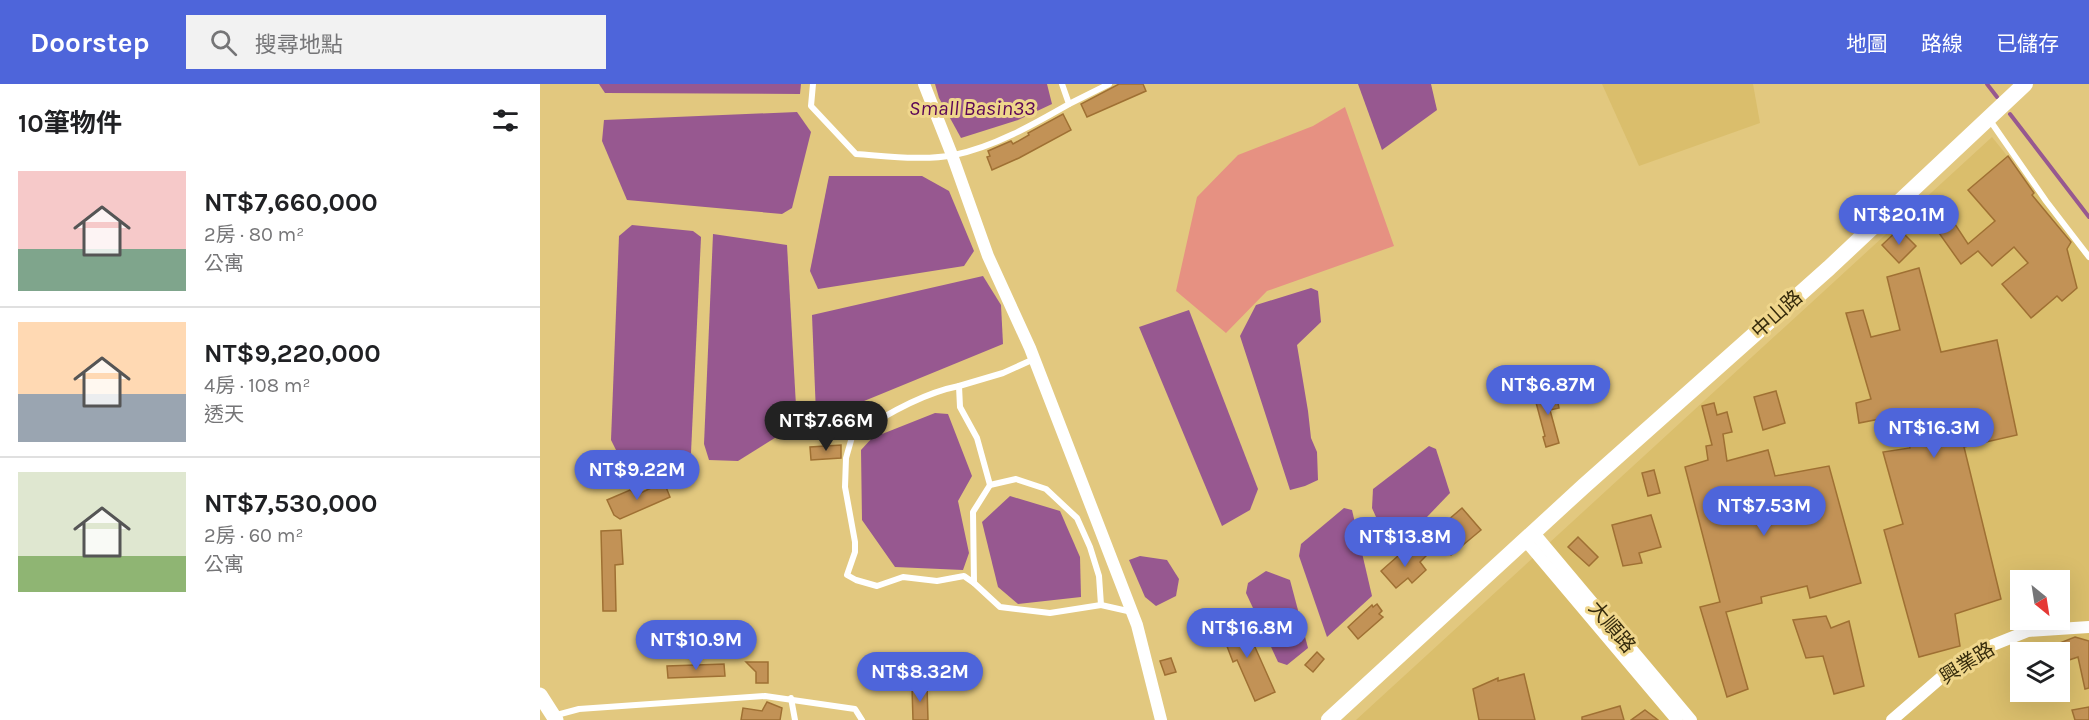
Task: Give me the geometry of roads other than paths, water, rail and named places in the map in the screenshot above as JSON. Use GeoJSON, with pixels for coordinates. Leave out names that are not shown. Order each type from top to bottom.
{"type":"FeatureCollection","features":[{"type":"Feature","properties":{"kind":"main road","name":"中山路"},"geometry":{"type":"LineString","coordinates":[[1329,720],[1584,486],[1829,268],[2025,84]]}},
{"type":"Feature","properties":{"kind":"street"},"geometry":{"type":"LineString","coordinates":[[924,84],[988,256],[1034,359],[1137,625],[1161,720]]}},
{"type":"Feature","properties":{"kind":"street","name":"大順路"},"geometry":{"type":"LineString","coordinates":[[1530,537],[1677,720]]}},
{"type":"Feature","properties":{"kind":"street","name":"大順路"},"geometry":{"type":"LineString","coordinates":[[1530,537],[1691,720]]}},
{"type":"Feature","properties":{"kind":"street","name":"興業路"},"geometry":{"type":"LineString","coordinates":[[1892,720],[1944,675],[1988,647],[2028,631],[2089,627]]}},
{"type":"Feature","properties":{"kind":"street"},"geometry":{"type":"LineString","coordinates":[[542,700],[555,718]]}},
{"type":"Feature","properties":{"kind":"lane"},"geometry":{"type":"LineString","coordinates":[[813,84],[811,106],[856,154],[906,157],[952,155],[973,150],[1046,118],[1109,84]]}},
{"type":"Feature","properties":{"kind":"lane"},"geometry":{"type":"LineString","coordinates":[[1062,84],[1069,104]]}},
{"type":"Feature","properties":{"kind":"lane"},"geometry":{"type":"LineString","coordinates":[[1989,119],[2046,201],[2089,257]]}},
{"type":"Feature","properties":{"kind":"lane"},"geometry":{"type":"LineString","coordinates":[[1034,359],[1003,374],[939,390],[885,415],[852,437],[846,458],[845,487],[855,552],[847,575],[877,586],[903,577],[937,581],[964,576],[1000,607],[1050,613],[1101,605],[1132,613]]}},
{"type":"Feature","properties":{"kind":"lane"},"geometry":{"type":"LineString","coordinates":[[959,386],[960,407],[976,438],[990,485]]}},
{"type":"Feature","properties":{"kind":"lane"},"geometry":{"type":"LineString","coordinates":[[974,583],[973,512],[990,485],[1017,479],[1046,489],[1077,518],[1100,576],[1101,605]]}},
{"type":"Feature","properties":{"kind":"lane"},"geometry":{"type":"LineString","coordinates":[[555,718],[579,709],[765,696],[855,709],[862,720]]}},
{"type":"Feature","properties":{"kind":"lane"},"geometry":{"type":"LineString","coordinates":[[791,698],[795,720]]}},
{"type":"Feature","properties":{"kind":"water"},"geometry":{"type":"Polygon","coordinates":[[[599,84],[801,84],[800,94],[605,93],[599,84]]]}},
{"type":"Feature","properties":{"kind":"water","name":"Small Basin33"},"geometry":{"type":"Polygon","coordinates":[[[935,84],[1047,84],[1052,104],[1018,120],[961,138],[939,98],[935,84]]]}},
{"type":"Feature","properties":{"kind":"water"},"geometry":{"type":"Polygon","coordinates":[[[1358,84],[1431,84],[1437,110],[1382,150],[1358,84]]]}},
{"type":"Feature","properties":{"kind":"water"},"geometry":{"type":"Polygon","coordinates":[[[797,112],[811,132],[792,208],[782,214],[627,200],[602,141],[604,120],[797,112]]]}},
{"type":"Feature","properties":{"kind":"water"},"geometry":{"type":"Polygon","coordinates":[[[829,176],[922,176],[949,191],[974,251],[964,266],[818,289],[810,271],[829,176]]]}},
{"type":"Feature","properties":{"kind":"water"},"geometry":{"type":"Polygon","coordinates":[[[632,225],[693,231],[701,237],[691,453],[681,463],[620,458],[611,440],[619,236],[632,225]]]}},
{"type":"Feature","properties":{"kind":"water"},"geometry":{"type":"Polygon","coordinates":[[[713,234],[787,245],[797,424],[738,461],[709,460],[704,444],[713,234]]]}},
{"type":"Feature","properties":{"kind":"water"},"geometry":{"type":"Polygon","coordinates":[[[983,276],[1001,305],[1003,344],[830,415],[816,414],[812,315],[983,276]]]}},
{"type":"Feature","properties":{"kind":"water"},"geometry":{"type":"Polygon","coordinates":[[[1311,288],[1318,291],[1321,322],[1297,345],[1311,438],[1317,452],[1318,480],[1290,490],[1240,336],[1256,305],[1311,288]]]}},
{"type":"Feature","properties":{"kind":"water"},"geometry":{"type":"Polygon","coordinates":[[[1189,310],[1258,489],[1250,510],[1222,526],[1139,327],[1189,310]]]}},
{"type":"Feature","properties":{"kind":"water"},"geometry":{"type":"Polygon","coordinates":[[[935,413],[948,414],[972,476],[958,501],[969,553],[963,570],[895,567],[862,520],[861,450],[872,438],[935,413]]]}},
{"type":"Feature","properties":{"kind":"water"},"geometry":{"type":"Polygon","coordinates":[[[1429,446],[1436,449],[1450,493],[1403,542],[1389,546],[1372,508],[1373,489],[1429,446]]]}},
{"type":"Feature","properties":{"kind":"water"},"geometry":{"type":"Polygon","coordinates":[[[1010,496],[1060,511],[1080,557],[1081,597],[1018,604],[998,587],[982,522],[1010,496]]]}},
{"type":"Feature","properties":{"kind":"water"},"geometry":{"type":"Polygon","coordinates":[[[1344,508],[1352,510],[1372,596],[1327,637],[1299,556],[1301,544],[1344,508]]]}},
{"type":"Feature","properties":{"kind":"water"},"geometry":{"type":"Polygon","coordinates":[[[1140,556],[1167,560],[1179,579],[1176,596],[1156,606],[1145,597],[1129,560],[1140,556]]]}},
{"type":"Feature","properties":{"kind":"water"},"geometry":{"type":"Polygon","coordinates":[[[1266,571],[1290,580],[1308,648],[1287,665],[1278,662],[1246,593],[1248,583],[1266,571]]]}},
{"type":"Feature","properties":{"kind":"waterway"},"geometry":{"type":"LineString","coordinates":[[1987,84],[1997,97]]}},
{"type":"Feature","properties":{"kind":"waterway"},"geometry":{"type":"LineString","coordinates":[[2010,114],[2089,217]]}}]}
